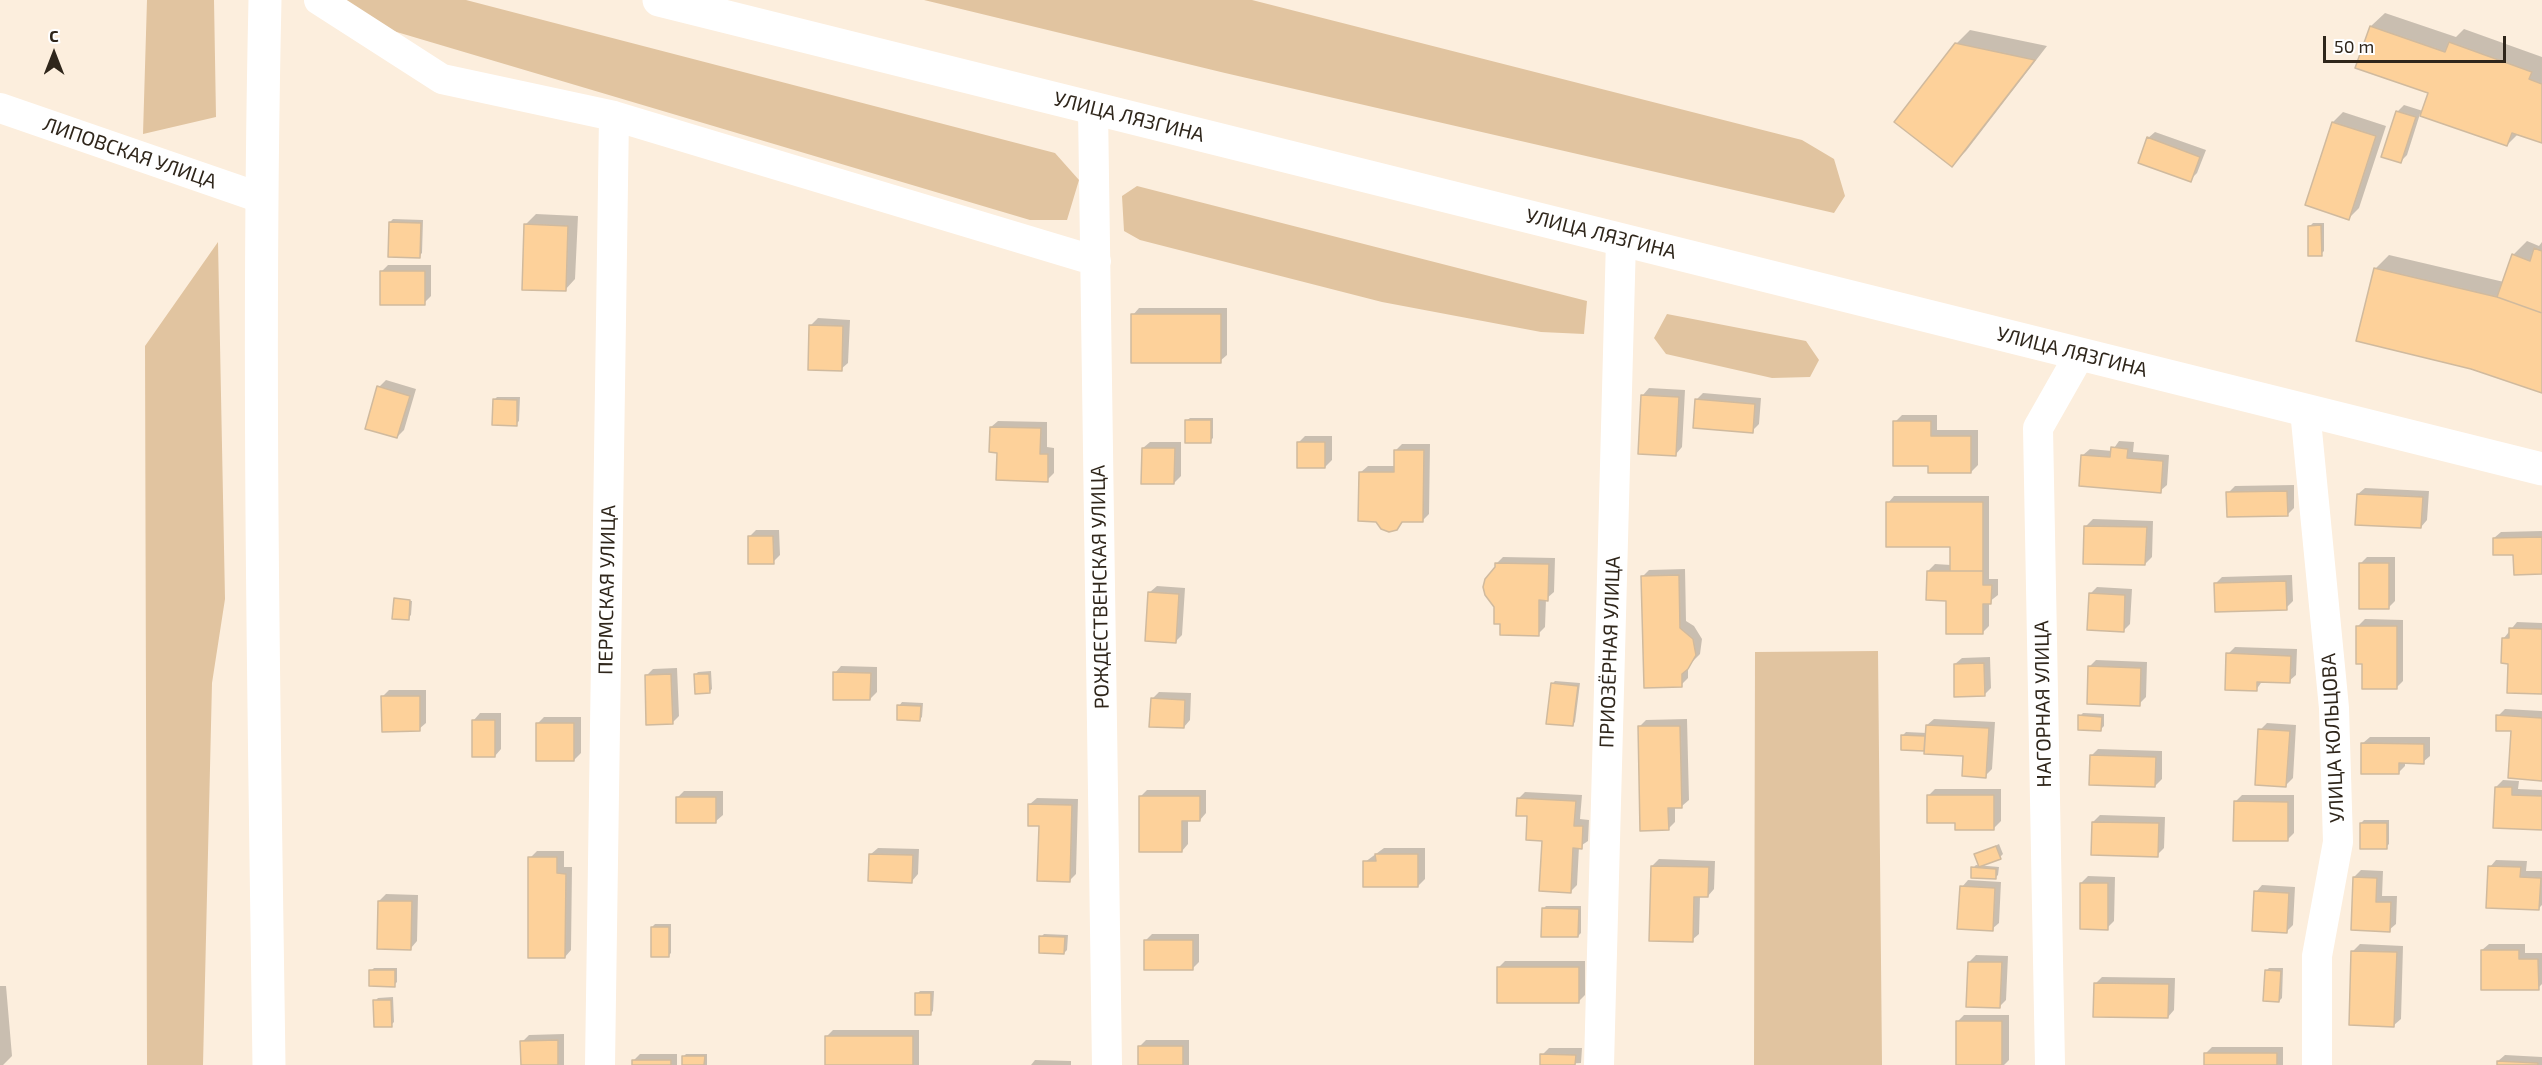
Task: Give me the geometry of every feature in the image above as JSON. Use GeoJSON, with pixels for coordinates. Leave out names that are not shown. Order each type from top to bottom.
{"type":"FeatureCollection","features":[{"type":"Feature","properties":{"kind":"main road"},"geometry":{"type":"LineString","coordinates":[[265,0],[261,198],[262,567],[269,1065]]}},
{"type":"Feature","properties":{"kind":"main road","name":"УЛИЦА ЛЯЗГИНА"},"geometry":{"type":"LineString","coordinates":[[659,0],[2542,469]]}},
{"type":"Feature","properties":{"kind":"street"},"geometry":{"type":"LineString","coordinates":[[319,0],[442,79],[614,116],[1096,261]]}},
{"type":"Feature","properties":{"kind":"street","name":"ЛИПОВСКАЯ УЛИЦА"},"geometry":{"type":"LineString","coordinates":[[0,108],[261,198]]}},
{"type":"Feature","properties":{"kind":"street","name":"РОЖДЕСТВЕНСКАЯ УЛИЦА"},"geometry":{"type":"LineString","coordinates":[[1094,108],[1107,1065]]}},
{"type":"Feature","properties":{"kind":"street","name":"ПЕРМСКАЯ УЛИЦА"},"geometry":{"type":"LineString","coordinates":[[600,1065],[614,116]]}},
{"type":"Feature","properties":{"kind":"street","name":"ПРИОЗЁРНАЯ УЛИЦА"},"geometry":{"type":"LineString","coordinates":[[1599,1065],[1621,240]]}},
{"type":"Feature","properties":{"kind":"street","name":"НАГОРНАЯ УЛИЦА"},"geometry":{"type":"LineString","coordinates":[[2050,1065],[2038,428],[2080,354]]}},
{"type":"Feature","properties":{"kind":"street","name":"УЛИЦА КОЛЬЦОВА"},"geometry":{"type":"LineString","coordinates":[[2305,410],[2334,708],[2338,842],[2317,956],[2317,1065]]}},
{"type":"Feature","properties":{"kind":"shaded area"},"geometry":{"type":"Polygon","coordinates":[[[147,0],[214,0],[216,117],[143,134],[147,0]]]}},
{"type":"Feature","properties":{"kind":"shaded area"},"geometry":{"type":"Polygon","coordinates":[[[345,0],[466,0],[1055,153],[1079,180],[1067,220],[1030,220],[363,22],[345,0]]]}},
{"type":"Feature","properties":{"kind":"shaded area"},"geometry":{"type":"Polygon","coordinates":[[[924,0],[1252,0],[1802,140],[1834,159],[1845,196],[1834,213],[1225,73],[924,0]]]}},
{"type":"Feature","properties":{"kind":"shaded area"},"geometry":{"type":"Polygon","coordinates":[[[1137,186],[1587,301],[1584,334],[1541,332],[1382,302],[1140,240],[1124,231],[1122,196],[1137,186]]]}},
{"type":"Feature","properties":{"kind":"shaded area"},"geometry":{"type":"Polygon","coordinates":[[[218,242],[225,599],[212,683],[203,1065],[147,1065],[145,346],[218,242]]]}},
{"type":"Feature","properties":{"kind":"shaded area"},"geometry":{"type":"Polygon","coordinates":[[[1667,314],[1806,341],[1819,360],[1810,377],[1772,378],[1666,354],[1654,338],[1667,314]]]}},
{"type":"Feature","properties":{"kind":"shaded area"},"geometry":{"type":"Polygon","coordinates":[[[1878,651],[1882,1065],[1754,1065],[1755,652],[1878,651]]]}},
{"type":"Feature","properties":{"kind":"building"},"geometry":{"type":"Polygon","coordinates":[[[2370,26],[2445,52],[2449,42],[2532,72],[2529,79],[2542,84],[2542,143],[2512,133],[2507,146],[2420,116],[2428,93],[2355,68],[2370,26]]]}},
{"type":"Feature","properties":{"kind":"building"},"geometry":{"type":"Polygon","coordinates":[[[1955,43],[2035,60],[1952,167],[1894,122],[1955,43]]]}},
{"type":"Feature","properties":{"kind":"building"},"geometry":{"type":"Polygon","coordinates":[[[2396,111],[2416,117],[2401,163],[2381,157],[2396,111]]]}},
{"type":"Feature","properties":{"kind":"building"},"geometry":{"type":"Polygon","coordinates":[[[2332,122],[2376,136],[2349,220],[2305,205],[2332,122]]]}},
{"type":"Feature","properties":{"kind":"building"},"geometry":{"type":"Polygon","coordinates":[[[2147,137],[2200,157],[2191,182],[2138,163],[2147,137]]]}},
{"type":"Feature","properties":{"kind":"building"},"geometry":{"type":"Polygon","coordinates":[[[389,222],[421,223],[420,258],[388,257],[389,222]]]}},
{"type":"Feature","properties":{"kind":"building"},"geometry":{"type":"Polygon","coordinates":[[[524,224],[568,226],[566,291],[522,290],[524,224]]]}},
{"type":"Feature","properties":{"kind":"building"},"geometry":{"type":"Polygon","coordinates":[[[2321,225],[2322,256],[2308,256],[2308,226],[2321,225]]]}},
{"type":"Feature","properties":{"kind":"building"},"geometry":{"type":"Polygon","coordinates":[[[2534,248],[2542,251],[2542,313],[2497,297],[2512,254],[2530,261],[2534,248]]]}},
{"type":"Feature","properties":{"kind":"building"},"geometry":{"type":"Polygon","coordinates":[[[2374,268],[2497,297],[2542,313],[2542,393],[2471,369],[2356,341],[2374,268]]]}},
{"type":"Feature","properties":{"kind":"building"},"geometry":{"type":"Polygon","coordinates":[[[380,271],[425,271],[425,305],[380,305],[380,271]]]}},
{"type":"Feature","properties":{"kind":"building"},"geometry":{"type":"Polygon","coordinates":[[[1131,314],[1221,314],[1221,363],[1131,363],[1131,314]]]}},
{"type":"Feature","properties":{"kind":"building"},"geometry":{"type":"Polygon","coordinates":[[[809,325],[843,326],[842,371],[808,370],[809,325]]]}},
{"type":"Feature","properties":{"kind":"building"},"geometry":{"type":"Polygon","coordinates":[[[377,386],[410,396],[397,438],[365,429],[377,386]]]}},
{"type":"Feature","properties":{"kind":"building"},"geometry":{"type":"Polygon","coordinates":[[[1641,395],[1679,397],[1676,456],[1638,454],[1641,395]]]}},
{"type":"Feature","properties":{"kind":"building"},"geometry":{"type":"Polygon","coordinates":[[[493,399],[517,400],[517,426],[492,425],[493,399]]]}},
{"type":"Feature","properties":{"kind":"building"},"geometry":{"type":"Polygon","coordinates":[[[1695,399],[1755,404],[1753,433],[1693,428],[1695,399]]]}},
{"type":"Feature","properties":{"kind":"building"},"geometry":{"type":"Polygon","coordinates":[[[1185,420],[1211,420],[1211,443],[1185,443],[1185,420]]]}},
{"type":"Feature","properties":{"kind":"building"},"geometry":{"type":"Polygon","coordinates":[[[1893,421],[1931,421],[1931,436],[1971,436],[1971,473],[1928,473],[1928,466],[1893,466],[1893,421]]]}},
{"type":"Feature","properties":{"kind":"building"},"geometry":{"type":"Polygon","coordinates":[[[990,427],[1041,428],[1040,454],[1048,454],[1048,482],[996,480],[997,453],[989,452],[990,427]]]}},
{"type":"Feature","properties":{"kind":"building"},"geometry":{"type":"Polygon","coordinates":[[[1297,442],[1325,442],[1325,468],[1297,468],[1297,442]]]}},
{"type":"Feature","properties":{"kind":"building"},"geometry":{"type":"Polygon","coordinates":[[[2111,447],[2128,449],[2127,458],[2163,461],[2161,493],[2079,486],[2081,455],[2110,457],[2111,447]]]}},
{"type":"Feature","properties":{"kind":"building"},"geometry":{"type":"Polygon","coordinates":[[[1142,448],[1175,448],[1174,484],[1141,484],[1142,448]]]}},
{"type":"Feature","properties":{"kind":"building"},"geometry":{"type":"Polygon","coordinates":[[[1394,450],[1424,450],[1423,522],[1402,522],[1397,530],[1389,532],[1381,529],[1376,522],[1358,521],[1359,472],[1394,472],[1394,450]]]}},
{"type":"Feature","properties":{"kind":"building"},"geometry":{"type":"Polygon","coordinates":[[[2287,491],[2288,516],[2227,517],[2226,492],[2287,491]]]}},
{"type":"Feature","properties":{"kind":"building"},"geometry":{"type":"Polygon","coordinates":[[[2357,494],[2423,497],[2421,528],[2355,525],[2357,494]]]}},
{"type":"Feature","properties":{"kind":"building"},"geometry":{"type":"Polygon","coordinates":[[[1886,502],[1983,502],[1983,571],[1950,571],[1950,547],[1886,547],[1886,502]]]}},
{"type":"Feature","properties":{"kind":"building"},"geometry":{"type":"Polygon","coordinates":[[[2084,526],[2147,527],[2145,565],[2083,564],[2084,526]]]}},
{"type":"Feature","properties":{"kind":"building"},"geometry":{"type":"Polygon","coordinates":[[[748,536],[773,536],[774,564],[748,564],[748,536]]]}},
{"type":"Feature","properties":{"kind":"building"},"geometry":{"type":"Polygon","coordinates":[[[2542,537],[2542,574],[2514,575],[2513,555],[2493,555],[2493,538],[2542,537]]]}},
{"type":"Feature","properties":{"kind":"building"},"geometry":{"type":"Polygon","coordinates":[[[1495,563],[1549,564],[1548,601],[1539,600],[1539,636],[1500,635],[1500,624],[1494,624],[1494,607],[1485,595],[1483,587],[1495,563]]]}},
{"type":"Feature","properties":{"kind":"building"},"geometry":{"type":"Polygon","coordinates":[[[2359,563],[2389,563],[2389,609],[2359,609],[2359,563]]]}},
{"type":"Feature","properties":{"kind":"building"},"geometry":{"type":"Polygon","coordinates":[[[1927,571],[1983,571],[1983,585],[1992,585],[1991,604],[1983,604],[1983,634],[1946,634],[1946,601],[1926,600],[1927,571]]]}},
{"type":"Feature","properties":{"kind":"building"},"geometry":{"type":"Polygon","coordinates":[[[1679,575],[1680,628],[1693,639],[1696,655],[1688,669],[1682,674],[1682,687],[1644,688],[1641,576],[1679,575]]]}},
{"type":"Feature","properties":{"kind":"building"},"geometry":{"type":"Polygon","coordinates":[[[2286,581],[2287,610],[2215,612],[2214,583],[2286,581]]]}},
{"type":"Feature","properties":{"kind":"building"},"geometry":{"type":"Polygon","coordinates":[[[1148,592],[1179,594],[1176,643],[1145,641],[1148,592]]]}},
{"type":"Feature","properties":{"kind":"building"},"geometry":{"type":"Polygon","coordinates":[[[2089,593],[2125,595],[2124,632],[2087,630],[2089,593]]]}},
{"type":"Feature","properties":{"kind":"building"},"geometry":{"type":"Polygon","coordinates":[[[394,598],[410,600],[409,620],[392,619],[394,598]]]}},
{"type":"Feature","properties":{"kind":"building"},"geometry":{"type":"Polygon","coordinates":[[[2356,626],[2397,626],[2397,689],[2362,689],[2362,664],[2356,664],[2356,626]]]}},
{"type":"Feature","properties":{"kind":"building"},"geometry":{"type":"Polygon","coordinates":[[[2509,628],[2542,629],[2542,694],[2507,693],[2508,664],[2501,663],[2502,638],[2509,638],[2509,628]]]}},
{"type":"Feature","properties":{"kind":"building"},"geometry":{"type":"Polygon","coordinates":[[[2226,653],[2291,656],[2290,683],[2257,682],[2257,691],[2225,690],[2226,653]]]}},
{"type":"Feature","properties":{"kind":"building"},"geometry":{"type":"Polygon","coordinates":[[[1984,663],[1985,696],[1954,697],[1954,664],[1984,663]]]}},
{"type":"Feature","properties":{"kind":"building"},"geometry":{"type":"Polygon","coordinates":[[[2088,666],[2141,668],[2140,706],[2087,704],[2088,666]]]}},
{"type":"Feature","properties":{"kind":"building"},"geometry":{"type":"Polygon","coordinates":[[[833,672],[871,673],[870,700],[833,700],[833,672]]]}},
{"type":"Feature","properties":{"kind":"building"},"geometry":{"type":"Polygon","coordinates":[[[671,674],[673,724],[646,725],[645,675],[671,674]]]}},
{"type":"Feature","properties":{"kind":"building"},"geometry":{"type":"Polygon","coordinates":[[[694,674],[709,674],[710,693],[695,694],[694,674]]]}},
{"type":"Feature","properties":{"kind":"building"},"geometry":{"type":"Polygon","coordinates":[[[1551,683],[1578,686],[1573,726],[1546,724],[1551,683]]]}},
{"type":"Feature","properties":{"kind":"building"},"geometry":{"type":"Polygon","coordinates":[[[381,696],[420,696],[420,731],[382,732],[381,696]]]}},
{"type":"Feature","properties":{"kind":"building"},"geometry":{"type":"Polygon","coordinates":[[[1151,698],[1185,700],[1184,728],[1149,727],[1151,698]]]}},
{"type":"Feature","properties":{"kind":"building"},"geometry":{"type":"Polygon","coordinates":[[[897,705],[921,706],[920,721],[897,720],[897,705]]]}},
{"type":"Feature","properties":{"kind":"building"},"geometry":{"type":"Polygon","coordinates":[[[2078,715],[2102,717],[2101,731],[2078,730],[2078,715]]]}},
{"type":"Feature","properties":{"kind":"building"},"geometry":{"type":"Polygon","coordinates":[[[2496,715],[2542,718],[2542,781],[2508,778],[2511,731],[2496,731],[2496,715]]]}},
{"type":"Feature","properties":{"kind":"building"},"geometry":{"type":"Polygon","coordinates":[[[472,720],[495,720],[495,757],[472,757],[472,720]]]}},
{"type":"Feature","properties":{"kind":"building"},"geometry":{"type":"Polygon","coordinates":[[[536,723],[574,723],[574,761],[536,761],[536,723]]]}},
{"type":"Feature","properties":{"kind":"building"},"geometry":{"type":"Polygon","coordinates":[[[1926,725],[1989,728],[1986,778],[1962,776],[1963,756],[1924,754],[1926,725]]]}},
{"type":"Feature","properties":{"kind":"building"},"geometry":{"type":"Polygon","coordinates":[[[1638,726],[1680,726],[1682,808],[1668,808],[1669,830],[1640,831],[1638,726]]]}},
{"type":"Feature","properties":{"kind":"building"},"geometry":{"type":"Polygon","coordinates":[[[2258,729],[2290,731],[2286,787],[2255,785],[2258,729]]]}},
{"type":"Feature","properties":{"kind":"building"},"geometry":{"type":"Polygon","coordinates":[[[1901,735],[1925,736],[1924,751],[1901,750],[1901,735]]]}},
{"type":"Feature","properties":{"kind":"building"},"geometry":{"type":"Polygon","coordinates":[[[2361,743],[2424,744],[2424,764],[2399,763],[2399,774],[2361,774],[2361,743]]]}},
{"type":"Feature","properties":{"kind":"building"},"geometry":{"type":"Polygon","coordinates":[[[2090,755],[2156,757],[2155,787],[2089,785],[2090,755]]]}},
{"type":"Feature","properties":{"kind":"building"},"geometry":{"type":"Polygon","coordinates":[[[2495,787],[2512,787],[2512,795],[2542,796],[2542,830],[2493,828],[2495,787]]]}},
{"type":"Feature","properties":{"kind":"building"},"geometry":{"type":"Polygon","coordinates":[[[1927,795],[1994,795],[1994,830],[1955,830],[1955,823],[1927,823],[1927,795]]]}},
{"type":"Feature","properties":{"kind":"building"},"geometry":{"type":"Polygon","coordinates":[[[1139,796],[1200,796],[1200,821],[1182,821],[1182,852],[1139,852],[1139,796]]]}},
{"type":"Feature","properties":{"kind":"building"},"geometry":{"type":"Polygon","coordinates":[[[676,797],[716,797],[716,823],[676,823],[676,797]]]}},
{"type":"Feature","properties":{"kind":"building"},"geometry":{"type":"Polygon","coordinates":[[[1517,798],[1576,801],[1574,826],[1583,826],[1582,849],[1573,848],[1571,893],[1539,891],[1542,841],[1526,840],[1527,816],[1516,816],[1517,798]]]}},
{"type":"Feature","properties":{"kind":"building"},"geometry":{"type":"Polygon","coordinates":[[[2234,801],[2288,802],[2288,841],[2233,841],[2234,801]]]}},
{"type":"Feature","properties":{"kind":"building"},"geometry":{"type":"Polygon","coordinates":[[[1028,804],[1072,805],[1070,882],[1037,881],[1039,826],[1028,826],[1028,804]]]}},
{"type":"Feature","properties":{"kind":"building"},"geometry":{"type":"Polygon","coordinates":[[[2092,822],[2159,823],[2158,857],[2091,855],[2092,822]]]}},
{"type":"Feature","properties":{"kind":"building"},"geometry":{"type":"Polygon","coordinates":[[[2360,823],[2387,823],[2387,849],[2360,849],[2360,823]]]}},
{"type":"Feature","properties":{"kind":"building"},"geometry":{"type":"Polygon","coordinates":[[[1996,846],[2001,859],[1979,867],[1974,854],[1996,846]]]}},
{"type":"Feature","properties":{"kind":"building"},"geometry":{"type":"Polygon","coordinates":[[[869,854],[913,855],[912,883],[868,881],[869,854]]]}},
{"type":"Feature","properties":{"kind":"building"},"geometry":{"type":"Polygon","coordinates":[[[1375,854],[1418,854],[1418,887],[1363,887],[1363,861],[1376,861],[1375,854]]]}},
{"type":"Feature","properties":{"kind":"building"},"geometry":{"type":"Polygon","coordinates":[[[528,857],[557,857],[557,873],[566,874],[565,958],[528,958],[528,857]]]}},
{"type":"Feature","properties":{"kind":"building"},"geometry":{"type":"Polygon","coordinates":[[[1651,866],[1709,867],[1708,897],[1694,897],[1693,942],[1649,941],[1651,866]]]}},
{"type":"Feature","properties":{"kind":"building"},"geometry":{"type":"Polygon","coordinates":[[[2488,866],[2521,867],[2520,877],[2541,878],[2539,910],[2486,908],[2488,866]]]}},
{"type":"Feature","properties":{"kind":"building"},"geometry":{"type":"Polygon","coordinates":[[[1971,867],[1996,869],[1996,879],[1971,878],[1971,867]]]}},
{"type":"Feature","properties":{"kind":"building"},"geometry":{"type":"Polygon","coordinates":[[[2353,877],[2377,878],[2376,902],[2391,902],[2390,932],[2351,930],[2353,877]]]}},
{"type":"Feature","properties":{"kind":"building"},"geometry":{"type":"Polygon","coordinates":[[[2080,883],[2108,883],[2108,930],[2080,929],[2080,883]]]}},
{"type":"Feature","properties":{"kind":"building"},"geometry":{"type":"Polygon","coordinates":[[[1960,886],[1995,888],[1993,931],[1957,929],[1960,886]]]}},
{"type":"Feature","properties":{"kind":"building"},"geometry":{"type":"Polygon","coordinates":[[[2254,891],[2289,893],[2287,933],[2252,931],[2254,891]]]}},
{"type":"Feature","properties":{"kind":"building"},"geometry":{"type":"Polygon","coordinates":[[[378,901],[412,901],[411,950],[377,949],[378,901]]]}},
{"type":"Feature","properties":{"kind":"building"},"geometry":{"type":"Polygon","coordinates":[[[1542,908],[1579,909],[1578,937],[1541,937],[1542,908]]]}},
{"type":"Feature","properties":{"kind":"building"},"geometry":{"type":"Polygon","coordinates":[[[651,927],[669,927],[669,957],[651,957],[651,927]]]}},
{"type":"Feature","properties":{"kind":"building"},"geometry":{"type":"Polygon","coordinates":[[[1039,936],[1065,937],[1064,954],[1039,953],[1039,936]]]}},
{"type":"Feature","properties":{"kind":"building"},"geometry":{"type":"Polygon","coordinates":[[[1144,940],[1193,940],[1193,970],[1144,970],[1144,940]]]}},
{"type":"Feature","properties":{"kind":"building"},"geometry":{"type":"Polygon","coordinates":[[[2481,950],[2519,950],[2519,959],[2538,959],[2539,990],[2481,990],[2481,950]]]}},
{"type":"Feature","properties":{"kind":"building"},"geometry":{"type":"Polygon","coordinates":[[[2351,951],[2397,952],[2394,1027],[2349,1025],[2351,951]]]}},
{"type":"Feature","properties":{"kind":"building"},"geometry":{"type":"Polygon","coordinates":[[[1968,962],[2002,962],[2000,1008],[1966,1007],[1968,962]]]}},
{"type":"Feature","properties":{"kind":"building"},"geometry":{"type":"Polygon","coordinates":[[[1497,967],[1579,967],[1579,1003],[1497,1003],[1497,967]]]}},
{"type":"Feature","properties":{"kind":"building"},"geometry":{"type":"Polygon","coordinates":[[[369,970],[395,970],[395,987],[369,986],[369,970]]]}},
{"type":"Feature","properties":{"kind":"building"},"geometry":{"type":"Polygon","coordinates":[[[2265,970],[2281,971],[2279,1002],[2263,1001],[2265,970]]]}},
{"type":"Feature","properties":{"kind":"building"},"geometry":{"type":"Polygon","coordinates":[[[2094,983],[2169,984],[2168,1018],[2093,1017],[2094,983]]]}},
{"type":"Feature","properties":{"kind":"building"},"geometry":{"type":"Polygon","coordinates":[[[915,993],[931,993],[931,1015],[915,1015],[915,993]]]}},
{"type":"Feature","properties":{"kind":"building"},"geometry":{"type":"Polygon","coordinates":[[[373,1000],[391,1000],[392,1027],[374,1027],[373,1000]]]}},
{"type":"Feature","properties":{"kind":"building"},"geometry":{"type":"Polygon","coordinates":[[[1956,1021],[2002,1021],[2002,1065],[1956,1065],[1956,1021]]]}},
{"type":"Feature","properties":{"kind":"building"},"geometry":{"type":"Polygon","coordinates":[[[825,1036],[913,1036],[913,1065],[825,1065],[825,1036]]]}},
{"type":"Feature","properties":{"kind":"building"},"geometry":{"type":"Polygon","coordinates":[[[558,1040],[558,1065],[521,1065],[520,1041],[558,1040]]]}},
{"type":"Feature","properties":{"kind":"building"},"geometry":{"type":"Polygon","coordinates":[[[1138,1046],[1183,1046],[1183,1065],[1138,1065],[1138,1046]]]}},
{"type":"Feature","properties":{"kind":"building"},"geometry":{"type":"Polygon","coordinates":[[[2204,1053],[2277,1053],[2277,1065],[2204,1065],[2204,1053]]]}},
{"type":"Feature","properties":{"kind":"building"},"geometry":{"type":"Polygon","coordinates":[[[1540,1054],[1576,1055],[1575,1065],[1540,1065],[1540,1054]]]}},
{"type":"Feature","properties":{"kind":"building"},"geometry":{"type":"Polygon","coordinates":[[[682,1056],[705,1056],[704,1065],[682,1065],[682,1056]]]}},
{"type":"Feature","properties":{"kind":"building"},"geometry":{"type":"Polygon","coordinates":[[[632,1060],[671,1060],[671,1065],[632,1065],[632,1060]]]}},
{"type":"Feature","properties":{"kind":"building"},"geometry":{"type":"Polygon","coordinates":[[[2497,1061],[2538,1063],[2538,1065],[2497,1065],[2497,1061]]]}}]}
